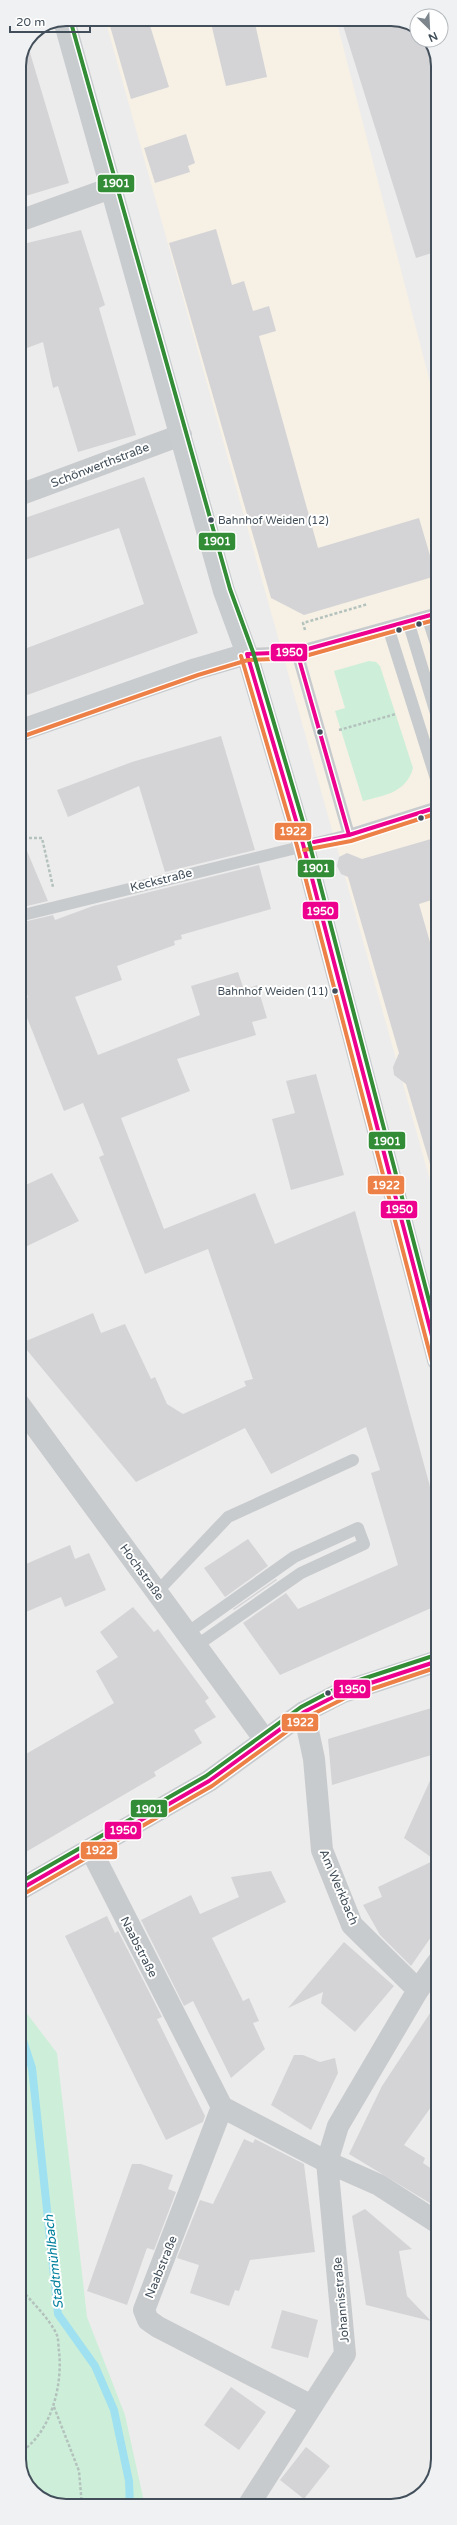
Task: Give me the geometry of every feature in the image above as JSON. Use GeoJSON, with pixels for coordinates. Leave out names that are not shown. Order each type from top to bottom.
{"type":"FeatureCollection","features":[{"type":"Feature","properties":{"kind":"main road"},"geometry":{"type":"LineString","coordinates":[[66,26],[224,591],[247,654],[303,844],[431,1333]]}},
{"type":"Feature","properties":{"kind":"main road"},"geometry":{"type":"LineString","coordinates":[[26,729],[196,669],[247,654]]}},
{"type":"Feature","properties":{"kind":"main road"},"geometry":{"type":"LineString","coordinates":[[26,1886],[209,1781],[304,1712],[343,1692],[431,1663]]}},
{"type":"Feature","properties":{"kind":"street"},"geometry":{"type":"LineString","coordinates":[[26,218],[111,188]]}},
{"type":"Feature","properties":{"kind":"street","name":"Schönwerthstraße"},"geometry":{"type":"LineString","coordinates":[[26,492],[181,435]]}},
{"type":"Feature","properties":{"kind":"street","name":"Hochstraße"},"geometry":{"type":"LineString","coordinates":[[26,1414],[265,1740]]}},
{"type":"Feature","properties":{"kind":"street","name":"Am Werkbach"},"geometry":{"type":"LineString","coordinates":[[304,1712],[314,1759],[322,1850],[352,1925],[418,1990]]}},
{"type":"Feature","properties":{"kind":"street","name":"Naabstraße"},"geometry":{"type":"LineString","coordinates":[[91,1850],[222,2107],[144,2310],[148,2320],[158,2327],[312,2406]]}},
{"type":"Feature","properties":{"kind":"street","name":"Johannisstraße"},"geometry":{"type":"LineString","coordinates":[[252,2499],[345,2354],[327,2162],[338,2126],[418,1990],[431,1972]]}},
{"type":"Feature","properties":{"kind":"street"},"geometry":{"type":"LineString","coordinates":[[222,2107],[327,2162],[379,2185],[431,2218]]}},
{"type":"Feature","properties":{"kind":"lane"},"geometry":{"type":"LineString","coordinates":[[247,654],[297,652],[431,614]]}},
{"type":"Feature","properties":{"kind":"lane"},"geometry":{"type":"LineString","coordinates":[[408,621],[431,697]]}},
{"type":"Feature","properties":{"kind":"lane"},"geometry":{"type":"LineString","coordinates":[[388,627],[431,763]]}},
{"type":"Feature","properties":{"kind":"lane"},"geometry":{"type":"LineString","coordinates":[[297,652],[349,835]]}},
{"type":"Feature","properties":{"kind":"lane","name":"Keckstraße"},"geometry":{"type":"LineString","coordinates":[[26,914],[303,844],[349,835],[431,809]]}},
{"type":"Feature","properties":{"kind":"lane"},"geometry":{"type":"LineString","coordinates":[[157,1592],[228,1517],[353,1460]]}},
{"type":"Feature","properties":{"kind":"lane"},"geometry":{"type":"LineString","coordinates":[[358,1528],[364,1544],[301,1573],[192,1639],[294,1557],[358,1528]]}},
{"type":"Feature","properties":{"kind":"path"},"geometry":{"type":"LineString","coordinates":[[26,838],[42,838],[59,905]]}},
{"type":"Feature","properties":{"kind":"path"},"geometry":{"type":"LineString","coordinates":[[26,2296],[57,2334],[61,2370],[54,2406],[46,2423],[26,2449]]}},
{"type":"Feature","properties":{"kind":"path"},"geometry":{"type":"LineString","coordinates":[[54,2406],[79,2471],[81,2499]]}},
{"type":"Feature","properties":{"kind":"shaded area"},"geometry":{"type":"Polygon","coordinates":[[[107,26],[338,26],[431,386],[431,1184],[107,26]]]}},
{"type":"Feature","properties":{"kind":"green space"},"geometry":{"type":"Polygon","coordinates":[[[369,661],[376,662],[380,666],[413,768],[405,783],[394,792],[363,801],[335,711],[345,708],[334,671],[369,661]]]}},
{"type":"Feature","properties":{"kind":"green space"},"geometry":{"type":"Polygon","coordinates":[[[26,2012],[57,2053],[87,2317],[125,2415],[143,2499],[64,2499],[51,2496],[44,2492],[33,2481],[26,2464],[26,2012]]]}},
{"type":"Feature","properties":{"kind":"building"},"geometry":{"type":"Polygon","coordinates":[[[110,26],[150,26],[169,87],[131,99],[110,26]]]}},
{"type":"Feature","properties":{"kind":"building"},"geometry":{"type":"Polygon","coordinates":[[[212,26],[256,26],[267,77],[226,86],[212,26]]]}},
{"type":"Feature","properties":{"kind":"building"},"geometry":{"type":"Polygon","coordinates":[[[343,26],[401,27],[409,31],[409,48],[426,48],[429,53],[431,61],[431,253],[416,258],[343,26]]]}},
{"type":"Feature","properties":{"kind":"building"},"geometry":{"type":"Polygon","coordinates":[[[29,50],[69,183],[26,196],[26,66],[29,50]]]}},
{"type":"Feature","properties":{"kind":"building"},"geometry":{"type":"Polygon","coordinates":[[[186,134],[195,163],[188,166],[190,172],[155,183],[144,148],[186,134]]]}},
{"type":"Feature","properties":{"kind":"building"},"geometry":{"type":"Polygon","coordinates":[[[216,229],[232,285],[244,281],[253,311],[269,306],[276,331],[259,336],[318,548],[419,518],[431,559],[431,577],[304,615],[271,598],[169,243],[216,229]]]}},
{"type":"Feature","properties":{"kind":"building"},"geometry":{"type":"Polygon","coordinates":[[[81,230],[105,305],[99,308],[136,435],[78,452],[58,386],[53,388],[43,342],[26,348],[26,243],[81,230]]]}},
{"type":"Feature","properties":{"kind":"building"},"geometry":{"type":"Polygon","coordinates":[[[144,477],[198,633],[26,695],[26,648],[144,604],[119,528],[26,560],[26,518],[144,477]]]}},
{"type":"Feature","properties":{"kind":"building"},"geometry":{"type":"Polygon","coordinates":[[[221,736],[255,850],[165,872],[139,786],[68,817],[57,790],[132,762],[221,736]]]}},
{"type":"Feature","properties":{"kind":"building"},"geometry":{"type":"Polygon","coordinates":[[[431,839],[431,900],[419,904],[431,946],[431,1168],[406,1084],[394,1075],[393,1067],[399,1053],[348,877],[341,874],[337,866],[339,857],[347,853],[362,859],[431,839]]]}},
{"type":"Feature","properties":{"kind":"building"},"geometry":{"type":"Polygon","coordinates":[[[26,849],[48,901],[26,906],[26,849]]]}},
{"type":"Feature","properties":{"kind":"building"},"geometry":{"type":"Polygon","coordinates":[[[259,865],[271,909],[181,935],[182,939],[174,941],[175,945],[117,966],[122,980],[75,997],[98,1055],[200,1015],[191,986],[238,972],[244,990],[257,985],[267,1018],[252,1022],[256,1035],[177,1059],[190,1091],[121,1118],[164,1229],[255,1193],[275,1244],[355,1211],[431,1490],[431,1608],[280,1675],[243,1623],[286,1593],[298,1609],[398,1565],[371,1473],[380,1470],[366,1427],[271,1474],[245,1428],[136,1482],[26,1349],[26,1341],[93,1313],[101,1333],[125,1324],[151,1379],[155,1377],[167,1404],[183,1414],[246,1386],[244,1381],[253,1379],[208,1249],[145,1274],[99,1157],[104,1155],[83,1103],[64,1111],[26,1015],[26,998],[28,997],[26,993],[26,921],[53,915],[55,920],[93,906],[259,865]]]}},
{"type":"Feature","properties":{"kind":"building"},"geometry":{"type":"Polygon","coordinates":[[[316,1074],[344,1175],[291,1190],[272,1119],[295,1113],[286,1081],[316,1074]]]}},
{"type":"Feature","properties":{"kind":"building"},"geometry":{"type":"Polygon","coordinates":[[[52,1173],[79,1221],[26,1247],[26,1185],[52,1173]]]}},
{"type":"Feature","properties":{"kind":"building"},"geometry":{"type":"Polygon","coordinates":[[[248,1539],[268,1566],[225,1597],[204,1568],[248,1539]]]}},
{"type":"Feature","properties":{"kind":"building"},"geometry":{"type":"Polygon","coordinates":[[[70,1545],[75,1559],[89,1553],[106,1590],[65,1607],[61,1597],[26,1612],[26,1564],[70,1545]]]}},
{"type":"Feature","properties":{"kind":"building"},"geometry":{"type":"Polygon","coordinates":[[[276,1579],[277,1580],[234,1610],[233,1609],[276,1579]]]}},
{"type":"Feature","properties":{"kind":"building"},"geometry":{"type":"Polygon","coordinates":[[[133,1607],[154,1632],[158,1629],[209,1698],[205,1701],[216,1717],[194,1730],[202,1743],[154,1772],[156,1776],[26,1852],[26,1754],[114,1703],[96,1671],[118,1657],[100,1632],[133,1607]]]}},
{"type":"Feature","properties":{"kind":"building"},"geometry":{"type":"Polygon","coordinates":[[[431,1708],[431,1755],[332,1785],[328,1739],[431,1708]]]}},
{"type":"Feature","properties":{"kind":"building"},"geometry":{"type":"Polygon","coordinates":[[[431,1778],[431,1857],[404,1838],[431,1778]]]}},
{"type":"Feature","properties":{"kind":"building"},"geometry":{"type":"Polygon","coordinates":[[[431,1862],[431,1937],[411,1966],[380,1935],[363,1905],[382,1897],[378,1887],[431,1862]]]}},
{"type":"Feature","properties":{"kind":"building"},"geometry":{"type":"Polygon","coordinates":[[[271,1871],[286,1902],[212,1938],[243,2001],[249,1998],[259,2021],[253,2023],[265,2049],[231,2078],[193,2001],[184,2006],[141,1920],[191,1895],[200,1914],[239,1897],[231,1877],[271,1871]]]}},
{"type":"Feature","properties":{"kind":"building"},"geometry":{"type":"Polygon","coordinates":[[[107,1916],[115,1933],[118,1931],[162,2017],[157,2019],[205,2116],[203,2122],[166,2140],[65,1936],[107,1916]]]}},
{"type":"Feature","properties":{"kind":"building"},"geometry":{"type":"Polygon","coordinates":[[[344,1942],[394,1986],[355,2032],[321,2003],[323,1992],[288,2008],[344,1942]]]}},
{"type":"Feature","properties":{"kind":"building"},"geometry":{"type":"Polygon","coordinates":[[[431,2012],[431,2107],[404,2145],[425,2158],[423,2163],[431,2168],[431,2204],[349,2154],[382,2086],[431,2012]]]}},
{"type":"Feature","properties":{"kind":"building"},"geometry":{"type":"Polygon","coordinates":[[[294,2055],[303,2055],[320,2062],[335,2058],[338,2073],[311,2130],[271,2105],[294,2055]]]}},
{"type":"Feature","properties":{"kind":"building"},"geometry":{"type":"Polygon","coordinates":[[[244,2139],[253,2143],[255,2139],[304,2164],[315,2252],[250,2260],[239,2291],[235,2290],[229,2306],[190,2293],[199,2265],[177,2258],[200,2200],[213,2204],[244,2139]]]}},
{"type":"Feature","properties":{"kind":"building"},"geometry":{"type":"Polygon","coordinates":[[[132,2164],[141,2164],[173,2175],[168,2189],[176,2192],[154,2250],[147,2248],[127,2305],[87,2291],[132,2164]]]}},
{"type":"Feature","properties":{"kind":"building"},"geometry":{"type":"Polygon","coordinates":[[[365,2209],[412,2249],[399,2251],[407,2296],[431,2321],[366,2305],[352,2216],[365,2209]]]}},
{"type":"Feature","properties":{"kind":"building"},"geometry":{"type":"Polygon","coordinates":[[[282,2310],[318,2320],[308,2358],[271,2348],[282,2310]]]}},
{"type":"Feature","properties":{"kind":"building"},"geometry":{"type":"Polygon","coordinates":[[[231,2387],[266,2412],[239,2450],[204,2425],[231,2387]]]}},
{"type":"Feature","properties":{"kind":"building"},"geometry":{"type":"Polygon","coordinates":[[[306,2447],[330,2466],[304,2499],[280,2480],[306,2447]]]}},
{"type":"Feature","properties":{"kind":"waterway","name":"Stadtmühlbach"},"geometry":{"type":"LineString","coordinates":[[26,2050],[32,2068],[58,2314],[95,2366],[114,2410],[129,2481],[130,2499]]}},
{"type":"Feature","properties":{"kind":"transit line","name":"1901"},"geometry":{"type":"LineString","coordinates":[[72,26],[230,589],[253,652],[309,842],[431,1308]]}},
{"type":"Feature","properties":{"kind":"transit line","name":"1950"},"geometry":{"type":"LineString","coordinates":[[431,615],[297,652],[247,654],[303,844],[431,1332]]}},
{"type":"Feature","properties":{"kind":"transit line","name":"1922"},"geometry":{"type":"LineString","coordinates":[[26,735],[198,675],[248,660],[298,658],[431,621]]}},
{"type":"Feature","properties":{"kind":"transit line","name":"1950"},"geometry":{"type":"LineString","coordinates":[[297,652],[349,835]]}},
{"type":"Feature","properties":{"kind":"transit line","name":"1922"},"geometry":{"type":"LineString","coordinates":[[241,656],[297,846],[431,1358]]}},
{"type":"Feature","properties":{"kind":"transit line","name":"1950"},"geometry":{"type":"LineString","coordinates":[[314,842],[349,835],[431,809]]}},
{"type":"Feature","properties":{"kind":"transit line","name":"1922"},"geometry":{"type":"LineString","coordinates":[[304,850],[351,841],[431,815]]}},
{"type":"Feature","properties":{"kind":"transit line","name":"1901"},"geometry":{"type":"LineString","coordinates":[[26,1879],[206,1776],[301,1707],[341,1686],[431,1657]]}},
{"type":"Feature","properties":{"kind":"transit line","name":"1950"},"geometry":{"type":"LineString","coordinates":[[26,1886],[209,1781],[304,1712],[343,1692],[431,1663]]}},
{"type":"Feature","properties":{"kind":"transit line","name":"1922"},"geometry":{"type":"LineString","coordinates":[[26,1893],[212,1786],[307,1717],[345,1698],[431,1669]]}},
{"type":"Feature","properties":{"kind":"place","name":"Bahnhof Weiden (12)"},"geometry":{"type":"Point","coordinates":[211,520]}},
{"type":"Feature","properties":{"kind":"place","name":"Bahnhof Weiden (11)"},"geometry":{"type":"Point","coordinates":[335,991]}}]}
